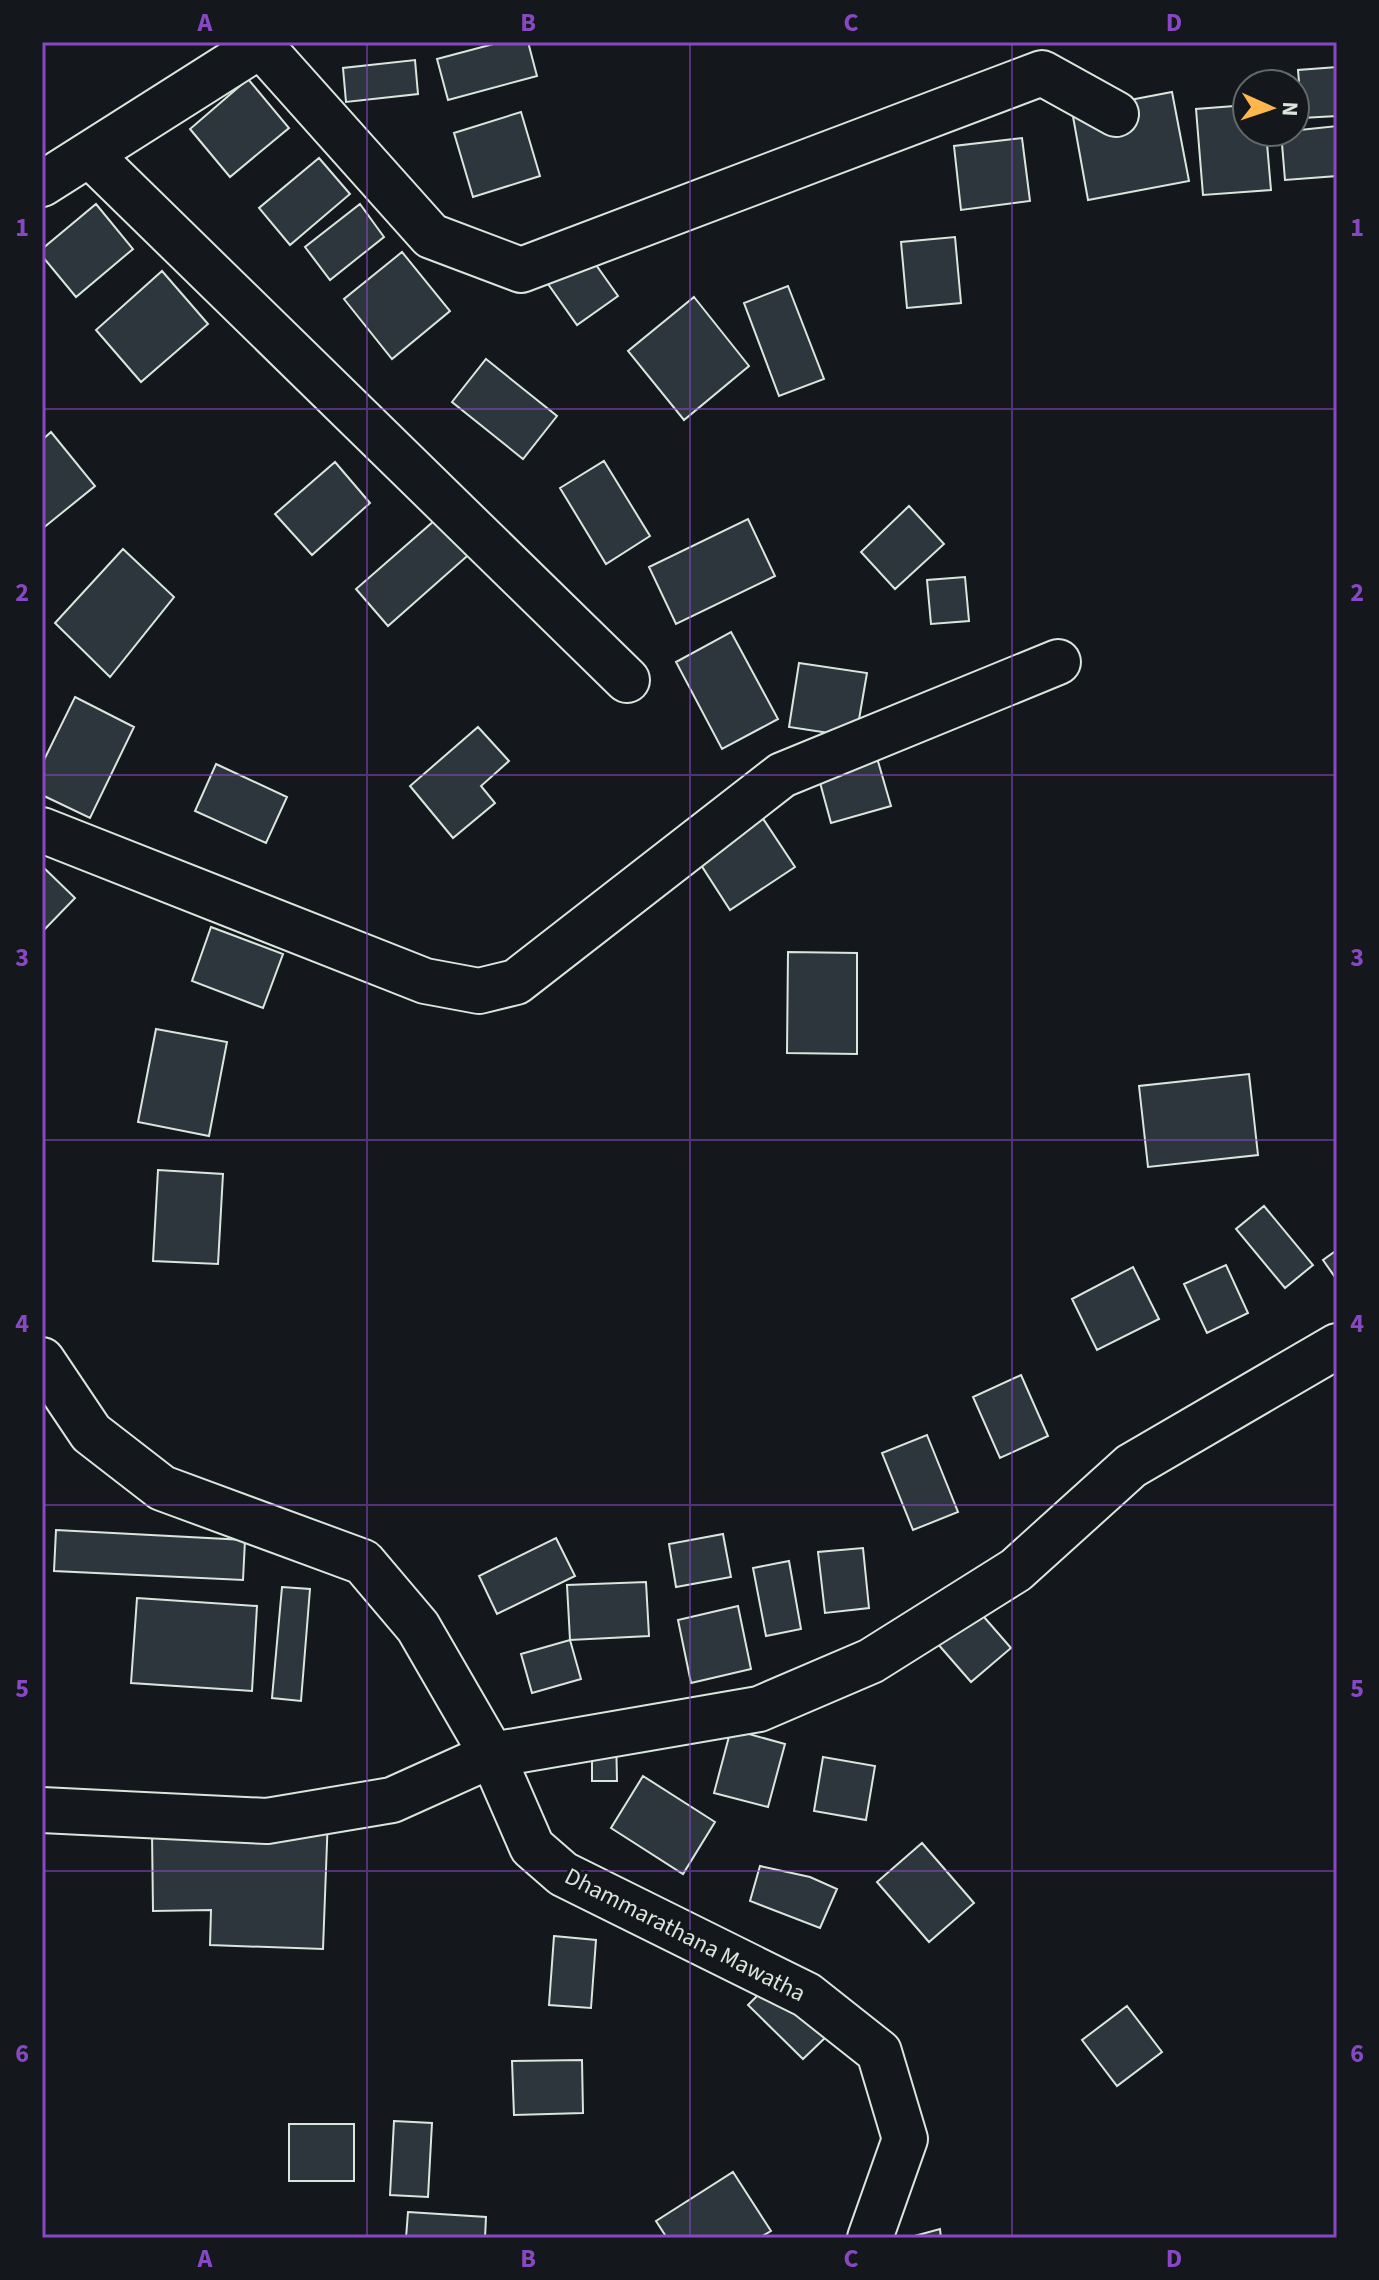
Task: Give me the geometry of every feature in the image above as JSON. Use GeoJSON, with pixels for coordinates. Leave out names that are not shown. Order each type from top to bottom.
{"type":"FeatureCollection","features":[{"type":"Feature","properties":{"kind":"street"},"geometry":{"type":"LineString","coordinates":[[42,184],[264,45],[431,236],[521,270],[1042,73],[1116,114]]}},
{"type":"Feature","properties":{"kind":"street"},"geometry":{"type":"LineString","coordinates":[[91,156],[627,680]]}},
{"type":"Feature","properties":{"kind":"street"},"geometry":{"type":"LineString","coordinates":[[42,830],[425,981],[479,991],[516,982],[782,775],[1058,662]]}},
{"type":"Feature","properties":{"kind":"street"},"geometry":{"type":"LineString","coordinates":[[42,1810],[267,1821],[392,1800],[492,1755],[759,1709],[871,1661],[1016,1570],[1131,1466],[1337,1346]]}},
{"type":"Feature","properties":{"kind":"street","name":"Dhammarathana Mawatha"},"geometry":{"type":"LineString","coordinates":[[42,1360],[91,1433],[162,1488],[363,1562],[418,1627],[492,1755],[532,1847],[563,1874],[807,1995],[879,2052],[905,2139],[870,2238]]}},
{"type":"Feature","properties":{"kind":"building"},"geometry":{"type":"Polygon","coordinates":[[[501,42],[528,42],[537,76],[448,100],[437,59],[501,42]]]}},
{"type":"Feature","properties":{"kind":"building"},"geometry":{"type":"Polygon","coordinates":[[[415,60],[418,94],[346,102],[343,68],[415,60]]]}},
{"type":"Feature","properties":{"kind":"building"},"geometry":{"type":"Polygon","coordinates":[[[1337,67],[1337,116],[1311,117],[1311,69],[1337,67]]]}},
{"type":"Feature","properties":{"kind":"building"},"geometry":{"type":"Polygon","coordinates":[[[248,79],[289,128],[230,177],[190,129],[248,79]]]}},
{"type":"Feature","properties":{"kind":"building"},"geometry":{"type":"Polygon","coordinates":[[[1172,92],[1189,181],[1088,200],[1072,111],[1172,92]]]}},
{"type":"Feature","properties":{"kind":"building"},"geometry":{"type":"Polygon","coordinates":[[[1231,106],[1231,148],[1267,148],[1271,190],[1203,195],[1196,109],[1231,106]]]}},
{"type":"Feature","properties":{"kind":"building"},"geometry":{"type":"Polygon","coordinates":[[[521,112],[540,176],[473,197],[454,133],[521,112]]]}},
{"type":"Feature","properties":{"kind":"building"},"geometry":{"type":"Polygon","coordinates":[[[1337,126],[1337,176],[1285,180],[1282,148],[1311,148],[1311,129],[1337,126]]]}},
{"type":"Feature","properties":{"kind":"building"},"geometry":{"type":"Polygon","coordinates":[[[1022,138],[1030,201],[961,210],[954,146],[1022,138]]]}},
{"type":"Feature","properties":{"kind":"building"},"geometry":{"type":"Polygon","coordinates":[[[319,158],[350,194],[290,245],[259,208],[319,158]]]}},
{"type":"Feature","properties":{"kind":"building"},"geometry":{"type":"Polygon","coordinates":[[[96,204],[133,249],[76,297],[42,256],[42,249],[96,204]]]}},
{"type":"Feature","properties":{"kind":"building"},"geometry":{"type":"Polygon","coordinates":[[[360,204],[384,237],[330,280],[305,247],[360,204]]]}},
{"type":"Feature","properties":{"kind":"building"},"geometry":{"type":"Polygon","coordinates":[[[955,237],[961,303],[907,308],[901,242],[955,237]]]}},
{"type":"Feature","properties":{"kind":"building"},"geometry":{"type":"Polygon","coordinates":[[[577,238],[618,296],[577,325],[536,267],[577,238]]]}},
{"type":"Feature","properties":{"kind":"building"},"geometry":{"type":"Polygon","coordinates":[[[402,252],[450,311],[392,359],[344,299],[402,252]]]}},
{"type":"Feature","properties":{"kind":"building"},"geometry":{"type":"Polygon","coordinates":[[[162,271],[208,324],[141,382],[96,330],[162,271]]]}},
{"type":"Feature","properties":{"kind":"building"},"geometry":{"type":"Polygon","coordinates":[[[788,286],[824,379],[779,396],[744,303],[788,286]]]}},
{"type":"Feature","properties":{"kind":"building"},"geometry":{"type":"Polygon","coordinates":[[[694,297],[749,366],[684,420],[628,351],[694,297]]]}},
{"type":"Feature","properties":{"kind":"building"},"geometry":{"type":"Polygon","coordinates":[[[486,359],[557,416],[523,459],[452,402],[486,359]]]}},
{"type":"Feature","properties":{"kind":"building"},"geometry":{"type":"Polygon","coordinates":[[[51,432],[95,486],[42,529],[42,440],[51,432]]]}},
{"type":"Feature","properties":{"kind":"building"},"geometry":{"type":"Polygon","coordinates":[[[604,461],[650,536],[606,564],[560,488],[604,461]]]}},
{"type":"Feature","properties":{"kind":"building"},"geometry":{"type":"Polygon","coordinates":[[[335,462],[370,503],[312,555],[275,514],[335,462]]]}},
{"type":"Feature","properties":{"kind":"building"},"geometry":{"type":"Polygon","coordinates":[[[909,506],[944,544],[895,589],[861,552],[909,506]]]}},
{"type":"Feature","properties":{"kind":"building"},"geometry":{"type":"Polygon","coordinates":[[[442,514],[474,550],[388,626],[356,589],[442,514]]]}},
{"type":"Feature","properties":{"kind":"building"},"geometry":{"type":"Polygon","coordinates":[[[748,519],[775,576],[676,624],[649,567],[748,519]]]}},
{"type":"Feature","properties":{"kind":"building"},"geometry":{"type":"Polygon","coordinates":[[[123,549],[174,597],[110,677],[55,623],[123,549]]]}},
{"type":"Feature","properties":{"kind":"building"},"geometry":{"type":"Polygon","coordinates":[[[965,577],[969,621],[931,624],[927,580],[965,577]]]}},
{"type":"Feature","properties":{"kind":"building"},"geometry":{"type":"Polygon","coordinates":[[[731,632],[778,719],[722,749],[676,662],[731,632]]]}},
{"type":"Feature","properties":{"kind":"building"},"geometry":{"type":"Polygon","coordinates":[[[799,663],[867,673],[856,737],[789,727],[799,663]]]}},
{"type":"Feature","properties":{"kind":"building"},"geometry":{"type":"Polygon","coordinates":[[[75,697],[134,727],[90,818],[42,795],[42,764],[75,697]]]}},
{"type":"Feature","properties":{"kind":"building"},"geometry":{"type":"Polygon","coordinates":[[[478,727],[509,761],[481,786],[495,803],[453,838],[410,786],[478,727]]]}},
{"type":"Feature","properties":{"kind":"building"},"geometry":{"type":"Polygon","coordinates":[[[875,751],[891,806],[831,823],[816,768],[875,751]]]}},
{"type":"Feature","properties":{"kind":"building"},"geometry":{"type":"Polygon","coordinates":[[[216,764],[287,797],[266,843],[195,811],[216,764]]]}},
{"type":"Feature","properties":{"kind":"building"},"geometry":{"type":"Polygon","coordinates":[[[756,808],[795,867],[730,910],[692,851],[756,808]]]}},
{"type":"Feature","properties":{"kind":"building"},"geometry":{"type":"Polygon","coordinates":[[[42,866],[75,898],[42,932],[42,866]]]}},
{"type":"Feature","properties":{"kind":"building"},"geometry":{"type":"Polygon","coordinates":[[[211,927],[283,954],[263,1008],[192,981],[211,927]]]}},
{"type":"Feature","properties":{"kind":"building"},"geometry":{"type":"Polygon","coordinates":[[[788,952],[857,953],[857,1054],[787,1053],[788,952]]]}},
{"type":"Feature","properties":{"kind":"building"},"geometry":{"type":"Polygon","coordinates":[[[156,1029],[227,1042],[209,1136],[138,1122],[156,1029]]]}},
{"type":"Feature","properties":{"kind":"building"},"geometry":{"type":"Polygon","coordinates":[[[1249,1074],[1258,1155],[1148,1167],[1139,1086],[1249,1074]]]}},
{"type":"Feature","properties":{"kind":"building"},"geometry":{"type":"Polygon","coordinates":[[[158,1170],[223,1174],[218,1264],[153,1261],[158,1170]]]}},
{"type":"Feature","properties":{"kind":"building"},"geometry":{"type":"Polygon","coordinates":[[[1264,1206],[1313,1265],[1285,1288],[1236,1229],[1264,1206]]]}},
{"type":"Feature","properties":{"kind":"building"},"geometry":{"type":"Polygon","coordinates":[[[1337,1250],[1337,1280],[1323,1260],[1337,1250]]]}},
{"type":"Feature","properties":{"kind":"building"},"geometry":{"type":"Polygon","coordinates":[[[1226,1265],[1248,1313],[1207,1333],[1184,1284],[1226,1265]]]}},
{"type":"Feature","properties":{"kind":"building"},"geometry":{"type":"Polygon","coordinates":[[[1133,1267],[1159,1319],[1097,1350],[1072,1299],[1133,1267]]]}},
{"type":"Feature","properties":{"kind":"building"},"geometry":{"type":"Polygon","coordinates":[[[1021,1375],[1048,1436],[1000,1458],[973,1397],[1021,1375]]]}},
{"type":"Feature","properties":{"kind":"building"},"geometry":{"type":"Polygon","coordinates":[[[927,1435],[958,1512],[913,1530],[882,1453],[927,1435]]]}},
{"type":"Feature","properties":{"kind":"building"},"geometry":{"type":"Polygon","coordinates":[[[56,1530],[245,1540],[243,1580],[54,1571],[56,1530]]]}},
{"type":"Feature","properties":{"kind":"building"},"geometry":{"type":"Polygon","coordinates":[[[723,1534],[731,1577],[676,1587],[669,1544],[723,1534]]]}},
{"type":"Feature","properties":{"kind":"building"},"geometry":{"type":"Polygon","coordinates":[[[556,1538],[575,1576],[497,1614],[479,1576],[556,1538]]]}},
{"type":"Feature","properties":{"kind":"building"},"geometry":{"type":"Polygon","coordinates":[[[863,1548],[869,1608],[825,1613],[818,1552],[863,1548]]]}},
{"type":"Feature","properties":{"kind":"building"},"geometry":{"type":"Polygon","coordinates":[[[789,1561],[801,1629],[766,1636],[753,1568],[789,1561]]]}},
{"type":"Feature","properties":{"kind":"building"},"geometry":{"type":"Polygon","coordinates":[[[646,1582],[649,1636],[570,1640],[567,1585],[646,1582]]]}},
{"type":"Feature","properties":{"kind":"building"},"geometry":{"type":"Polygon","coordinates":[[[282,1587],[310,1589],[301,1701],[272,1698],[282,1587]]]}},
{"type":"Feature","properties":{"kind":"building"},"geometry":{"type":"Polygon","coordinates":[[[137,1598],[257,1606],[252,1691],[131,1683],[137,1598]]]}},
{"type":"Feature","properties":{"kind":"building"},"geometry":{"type":"Polygon","coordinates":[[[738,1606],[751,1669],[691,1683],[678,1620],[738,1606]]]}},
{"type":"Feature","properties":{"kind":"building"},"geometry":{"type":"Polygon","coordinates":[[[977,1609],[1011,1648],[971,1682],[937,1643],[977,1609]]]}},
{"type":"Feature","properties":{"kind":"building"},"geometry":{"type":"Polygon","coordinates":[[[570,1640],[581,1679],[532,1693],[521,1654],[570,1640]]]}},
{"type":"Feature","properties":{"kind":"building"},"geometry":{"type":"Polygon","coordinates":[[[731,1729],[785,1744],[768,1807],[714,1793],[731,1729]]]}},
{"type":"Feature","properties":{"kind":"building"},"geometry":{"type":"Polygon","coordinates":[[[616,1733],[617,1781],[592,1781],[592,1734],[616,1733]]]}},
{"type":"Feature","properties":{"kind":"building"},"geometry":{"type":"Polygon","coordinates":[[[823,1757],[875,1766],[866,1820],[814,1811],[823,1757]]]}},
{"type":"Feature","properties":{"kind":"building"},"geometry":{"type":"Polygon","coordinates":[[[643,1776],[715,1822],[683,1874],[611,1828],[643,1776]]]}},
{"type":"Feature","properties":{"kind":"building"},"geometry":{"type":"Polygon","coordinates":[[[328,1816],[323,1949],[210,1945],[211,1910],[153,1911],[152,1832],[328,1816]]]}},
{"type":"Feature","properties":{"kind":"building"},"geometry":{"type":"Polygon","coordinates":[[[922,1843],[974,1903],[929,1942],[877,1882],[922,1843]]]}},
{"type":"Feature","properties":{"kind":"building"},"geometry":{"type":"Polygon","coordinates":[[[760,1866],[810,1877],[837,1889],[820,1928],[750,1901],[760,1866]]]}},
{"type":"Feature","properties":{"kind":"building"},"geometry":{"type":"Polygon","coordinates":[[[554,1936],[596,1940],[591,2008],[549,2005],[554,1936]]]}},
{"type":"Feature","properties":{"kind":"building"},"geometry":{"type":"Polygon","coordinates":[[[771,1982],[827,2036],[803,2059],[748,2005],[771,1982]]]}},
{"type":"Feature","properties":{"kind":"building"},"geometry":{"type":"Polygon","coordinates":[[[1127,2006],[1162,2052],[1117,2086],[1082,2040],[1127,2006]]]}},
{"type":"Feature","properties":{"kind":"building"},"geometry":{"type":"Polygon","coordinates":[[[582,2060],[583,2113],[514,2115],[512,2061],[582,2060]]]}},
{"type":"Feature","properties":{"kind":"building"},"geometry":{"type":"Polygon","coordinates":[[[394,2121],[432,2123],[428,2197],[390,2195],[394,2121]]]}},
{"type":"Feature","properties":{"kind":"building"},"geometry":{"type":"Polygon","coordinates":[[[289,2124],[354,2124],[354,2181],[289,2181],[289,2124]]]}},
{"type":"Feature","properties":{"kind":"building"},"geometry":{"type":"Polygon","coordinates":[[[733,2172],[771,2231],[759,2238],[667,2238],[656,2221],[733,2172]]]}},
{"type":"Feature","properties":{"kind":"building"},"geometry":{"type":"Polygon","coordinates":[[[408,2212],[486,2217],[485,2238],[406,2238],[408,2212]]]}},
{"type":"Feature","properties":{"kind":"building"},"geometry":{"type":"Polygon","coordinates":[[[940,2229],[941,2238],[907,2238],[940,2229]]]}}]}
